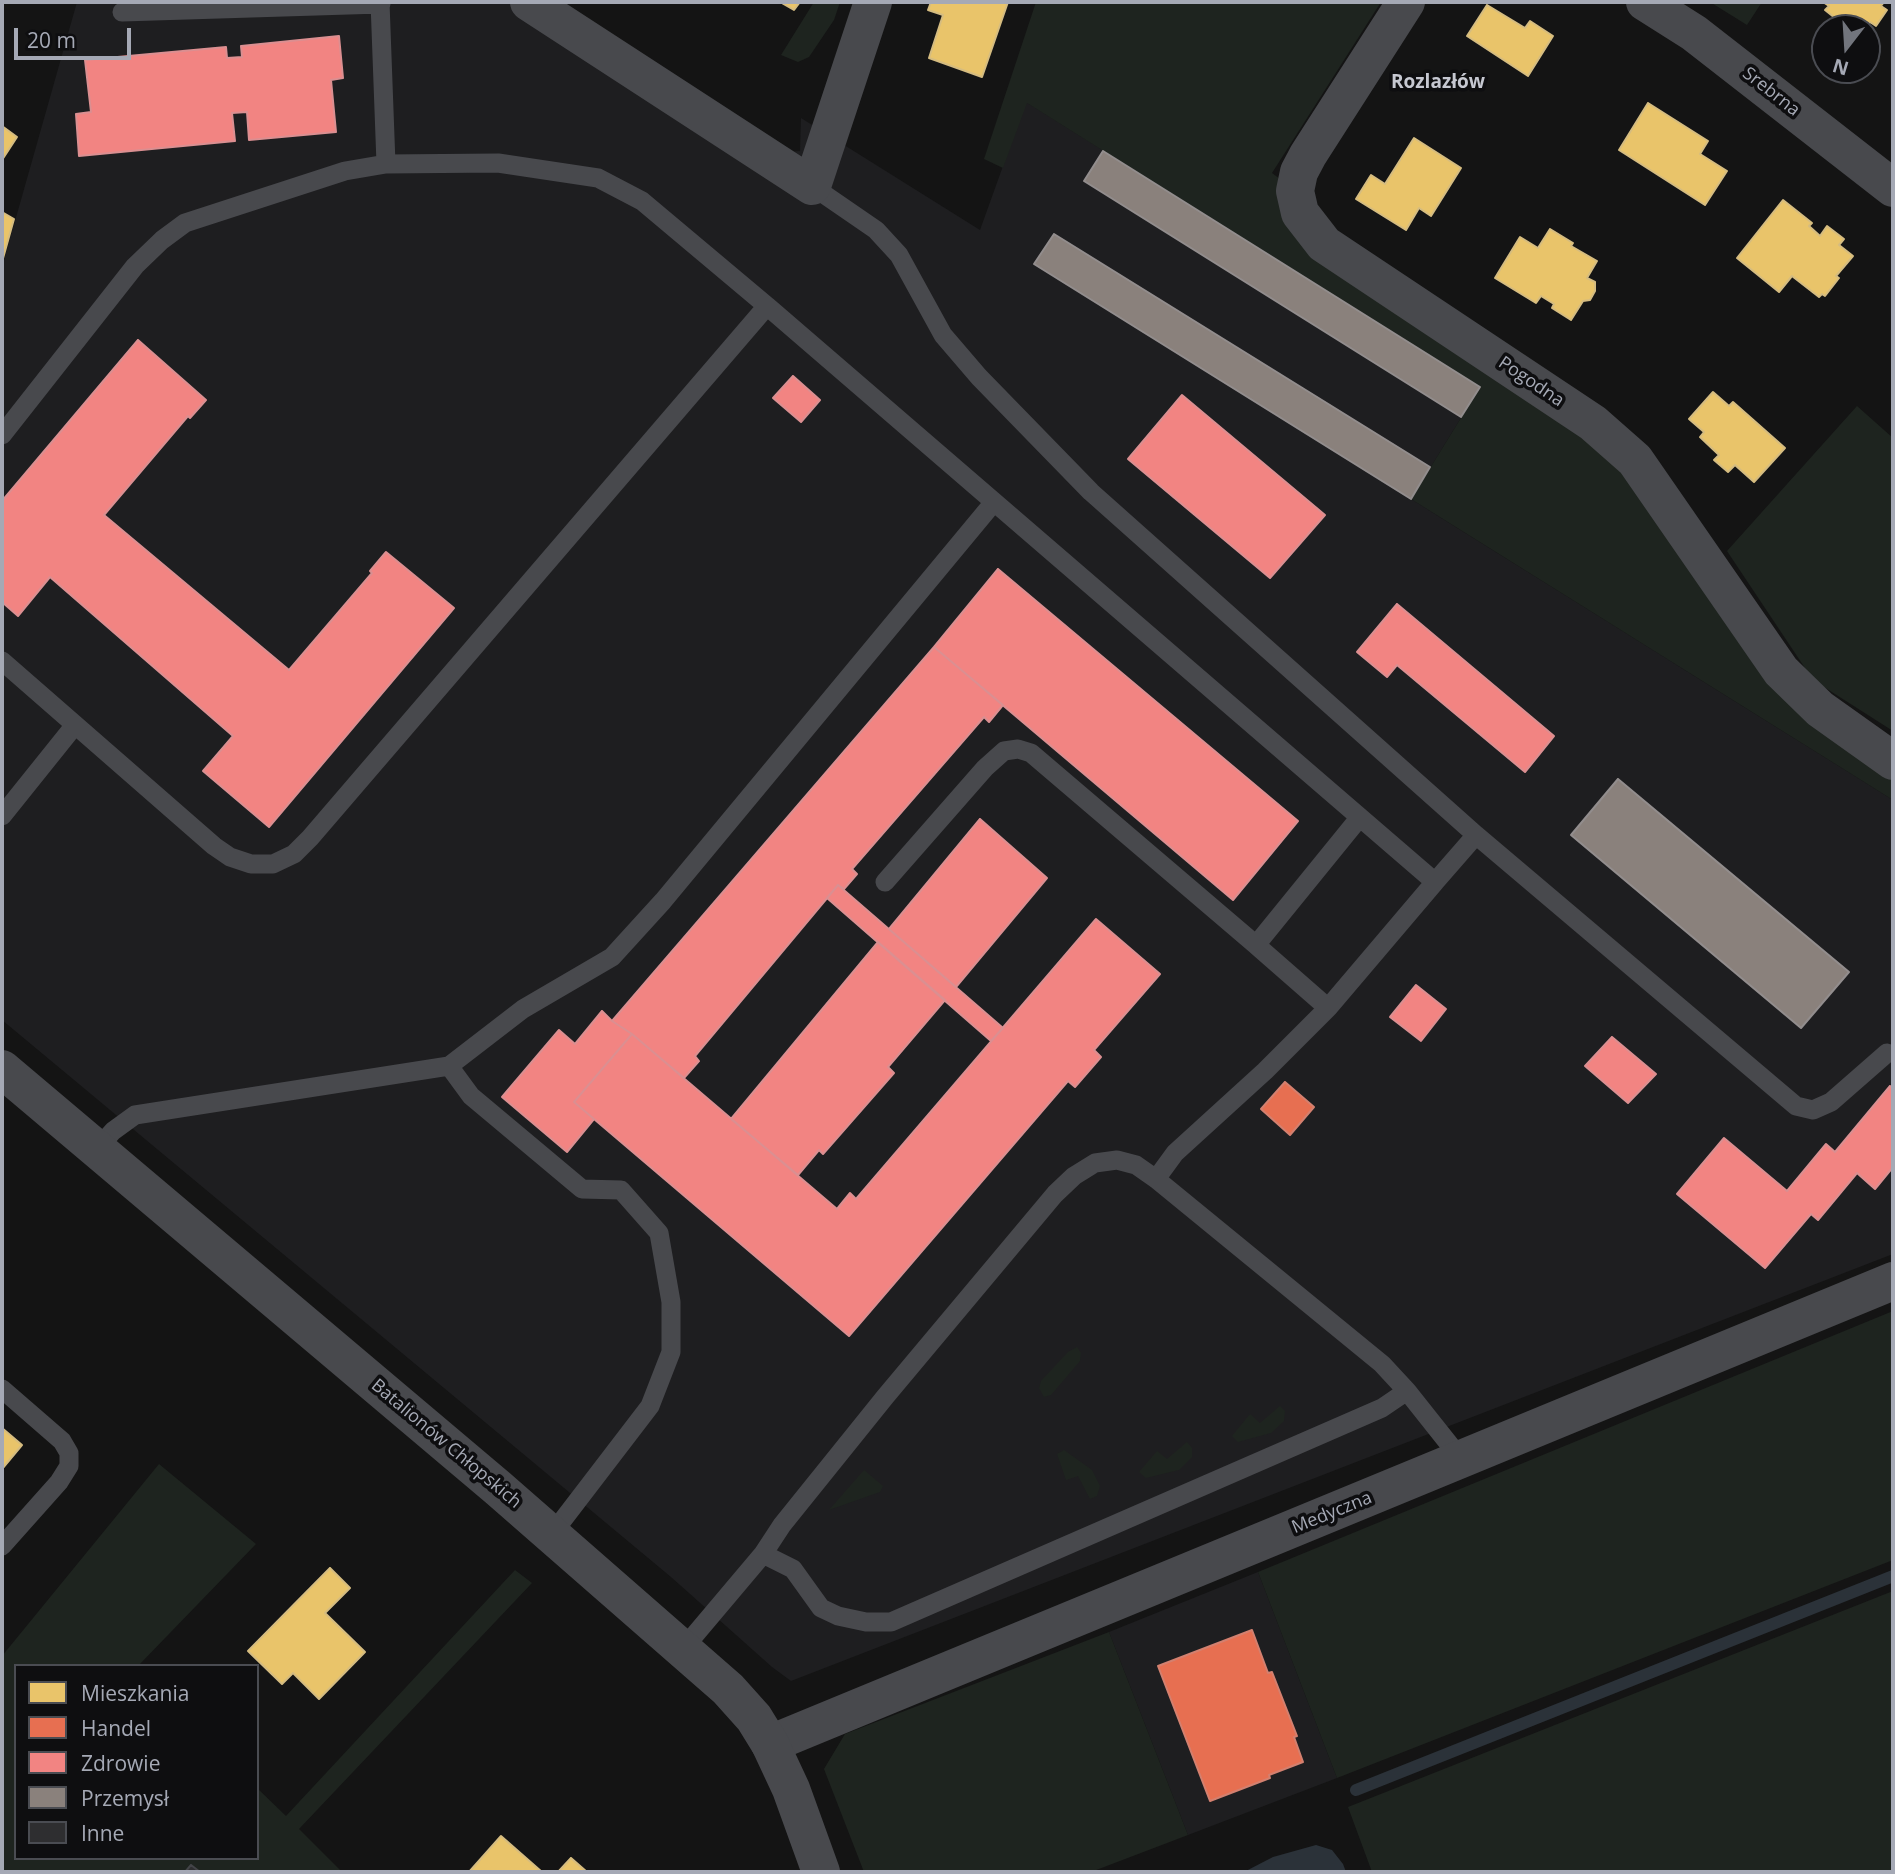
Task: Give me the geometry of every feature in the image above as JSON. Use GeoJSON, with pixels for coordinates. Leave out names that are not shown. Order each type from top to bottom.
{"type":"FeatureCollection","features":[{"type":"Feature","properties":{"kind":"street"},"geometry":{"type":"LineString","coordinates":[[530,2],[812,186],[873,2]]}},
{"type":"Feature","properties":{"kind":"street","name":"Pogodna"},"geometry":{"type":"LineString","coordinates":[[1406,2],[1299,172],[1295,191],[1300,214],[1324,244],[1593,423],[1635,460],[1781,671],[1820,709],[1893,761]]}},
{"type":"Feature","properties":{"kind":"street","name":"Srebrna"},"geometry":{"type":"LineString","coordinates":[[1644,2],[1694,33],[1893,188]]}},
{"type":"Feature","properties":{"kind":"street","name":"Batalionów Chłopskich"},"geometry":{"type":"LineString","coordinates":[[2,1069],[552,1534],[728,1689],[754,1718],[770,1744],[791,1789],[821,1872]]}},
{"type":"Feature","properties":{"kind":"street","name":"Medyczna"},"geometry":{"type":"LineString","coordinates":[[770,1744],[1893,1281]]}},
{"type":"Feature","properties":{"kind":"lane"},"geometry":{"type":"LineString","coordinates":[[122,12],[381,3],[386,164]]}},
{"type":"Feature","properties":{"kind":"lane"},"geometry":{"type":"LineString","coordinates":[[2,435],[135,265],[185,223],[345,171],[386,164],[498,163],[598,178],[642,201],[767,306],[1435,882]]}},
{"type":"Feature","properties":{"kind":"lane"},"geometry":{"type":"LineString","coordinates":[[812,186],[876,230],[899,255],[943,335],[979,377],[1091,492],[1476,835],[1796,1106],[1813,1110],[1831,1102],[1887,1053]]}},
{"type":"Feature","properties":{"kind":"lane"},"geometry":{"type":"LineString","coordinates":[[2,661],[214,846],[230,857],[251,864],[273,864],[294,854],[767,306]]}},
{"type":"Feature","properties":{"kind":"lane"},"geometry":{"type":"LineString","coordinates":[[97,1149],[113,1131],[135,1115],[449,1066],[523,1009],[612,957],[663,901],[994,502]]}},
{"type":"Feature","properties":{"kind":"lane"},"geometry":{"type":"LineString","coordinates":[[2,816],[75,725]]}},
{"type":"Feature","properties":{"kind":"lane"},"geometry":{"type":"LineString","coordinates":[[885,882],[985,768],[1004,751],[1018,749],[1031,753],[1328,1008]]}},
{"type":"Feature","properties":{"kind":"lane"},"geometry":{"type":"LineString","coordinates":[[1256,945],[1360,817]]}},
{"type":"Feature","properties":{"kind":"lane"},"geometry":{"type":"LineString","coordinates":[[1156,1178],[1175,1153],[1265,1071],[1328,1008],[1476,835]]}},
{"type":"Feature","properties":{"kind":"lane"},"geometry":{"type":"LineString","coordinates":[[449,1066],[471,1096],[582,1189],[621,1190],[659,1233],[671,1302],[671,1352],[650,1406],[552,1534]]}},
{"type":"Feature","properties":{"kind":"lane"},"geometry":{"type":"LineString","coordinates":[[682,1650],[763,1553],[782,1525],[885,1397],[1055,1194],[1074,1176],[1095,1163],[1117,1160],[1136,1166],[1156,1178],[1382,1364],[1461,1459]]}},
{"type":"Feature","properties":{"kind":"lane"},"geometry":{"type":"LineString","coordinates":[[2,1389],[62,1441],[69,1453],[69,1466],[59,1482],[2,1546]]}},
{"type":"Feature","properties":{"kind":"lane"},"geometry":{"type":"LineString","coordinates":[[763,1553],[793,1569],[821,1608],[838,1616],[866,1622],[891,1622],[1382,1408],[1407,1391]]}},
{"type":"Feature","properties":{"kind":"shaded area"},"geometry":{"type":"Polygon","coordinates":[[[77,2],[557,2],[787,152],[800,151],[801,118],[980,230],[1026,102],[1480,387],[1411,499],[1893,800],[1893,1254],[791,1681],[671,1577],[2,1020],[2,267],[77,2]]]}},
{"type":"Feature","properties":{"kind":"shaded area"},"geometry":{"type":"Polygon","coordinates":[[[814,2],[840,2],[834,20],[809,57],[798,62],[781,55],[814,2]]]}},
{"type":"Feature","properties":{"kind":"shaded area"},"geometry":{"type":"Polygon","coordinates":[[[1036,2],[1381,2],[1272,173],[1288,185],[1283,200],[1568,421],[1611,460],[1893,774],[1893,800],[1411,499],[1480,387],[1027,103],[1003,168],[984,159],[1036,2]]]}},
{"type":"Feature","properties":{"kind":"shaded area"},"geometry":{"type":"Polygon","coordinates":[[[1710,2],[1762,2],[1747,25],[1710,2]]]}},
{"type":"Feature","properties":{"kind":"shaded area"},"geometry":{"type":"Polygon","coordinates":[[[1857,406],[1893,438],[1893,731],[1813,680],[1727,551],[1857,406]]]}},
{"type":"Feature","properties":{"kind":"shaded area"},"geometry":{"type":"Polygon","coordinates":[[[1893,1311],[1893,1560],[1337,1778],[1258,1572],[1893,1311]]]}},
{"type":"Feature","properties":{"kind":"shaded area"},"geometry":{"type":"Polygon","coordinates":[[[1077,1347],[1081,1353],[1080,1361],[1051,1395],[1044,1397],[1039,1388],[1041,1381],[1068,1352],[1077,1347]]]}},
{"type":"Feature","properties":{"kind":"shaded area"},"geometry":{"type":"Polygon","coordinates":[[[1280,1406],[1285,1411],[1284,1421],[1271,1433],[1238,1442],[1232,1436],[1250,1414],[1260,1423],[1280,1406]]]}},
{"type":"Feature","properties":{"kind":"shaded area"},"geometry":{"type":"Polygon","coordinates":[[[1187,1442],[1192,1448],[1192,1457],[1179,1470],[1146,1478],[1139,1472],[1157,1451],[1167,1459],[1187,1442]]]}},
{"type":"Feature","properties":{"kind":"shaded area"},"geometry":{"type":"Polygon","coordinates":[[[1064,1450],[1092,1470],[1100,1486],[1097,1496],[1090,1499],[1078,1476],[1066,1480],[1057,1454],[1064,1450]]]}},
{"type":"Feature","properties":{"kind":"shaded area"},"geometry":{"type":"Polygon","coordinates":[[[159,1464],[256,1544],[140,1664],[14,1664],[14,1860],[259,1860],[259,1790],[286,1816],[515,1570],[532,1583],[299,1829],[342,1872],[2,1872],[2,1656],[159,1464]]]}},
{"type":"Feature","properties":{"kind":"shaded area"},"geometry":{"type":"Polygon","coordinates":[[[864,1470],[883,1486],[880,1492],[829,1510],[864,1470]]]}},
{"type":"Feature","properties":{"kind":"shaded area"},"geometry":{"type":"Polygon","coordinates":[[[1258,1572],[1337,1778],[1188,1835],[1109,1632],[1258,1572]]]}},
{"type":"Feature","properties":{"kind":"shaded area"},"geometry":{"type":"Polygon","coordinates":[[[1893,1591],[1893,1872],[1372,1872],[1348,1807],[1893,1591]]]}},
{"type":"Feature","properties":{"kind":"shaded area"},"geometry":{"type":"Polygon","coordinates":[[[1109,1632],[1188,1835],[1091,1872],[864,1872],[824,1769],[845,1734],[1109,1632]]]}},
{"type":"Feature","properties":{"kind":"shaded area"},"geometry":{"type":"Polygon","coordinates":[[[1316,1845],[1332,1850],[1346,1872],[1244,1872],[1273,1857],[1316,1845]]]}},
{"type":"Feature","properties":{"kind":"building: Mieszkania"},"geometry":{"type":"Polygon","coordinates":[[[780,2],[800,2],[794,10],[780,2]]]}},
{"type":"Feature","properties":{"kind":"building: Mieszkania"},"geometry":{"type":"Polygon","coordinates":[[[931,2],[1008,2],[982,77],[929,58],[943,15],[928,10],[931,2]]]}},
{"type":"Feature","properties":{"kind":"building: Mieszkania"},"geometry":{"type":"Polygon","coordinates":[[[1823,2],[1884,2],[1881,6],[1887,10],[1881,19],[1881,14],[1830,14],[1825,10],[1829,6],[1823,2]]]}},
{"type":"Feature","properties":{"kind":"building: Mieszkania"},"geometry":{"type":"Polygon","coordinates":[[[1487,5],[1525,28],[1530,21],[1553,36],[1528,76],[1467,36],[1487,5]]]}},
{"type":"Feature","properties":{"kind":"building: Mieszkania"},"geometry":{"type":"Polygon","coordinates":[[[1648,103],[1708,141],[1700,154],[1727,171],[1705,205],[1619,150],[1648,103]]]}},
{"type":"Feature","properties":{"kind":"building: Mieszkania"},"geometry":{"type":"Polygon","coordinates":[[[2,126],[17,137],[2,160],[2,126]]]}},
{"type":"Feature","properties":{"kind":"building: Mieszkania"},"geometry":{"type":"Polygon","coordinates":[[[1414,138],[1461,168],[1431,216],[1419,208],[1406,230],[1356,199],[1371,175],[1385,184],[1414,138]]]}},
{"type":"Feature","properties":{"kind":"building: Mieszkania"},"geometry":{"type":"Polygon","coordinates":[[[1783,200],[1812,223],[1809,226],[1820,236],[1827,226],[1844,239],[1839,245],[1853,256],[1836,276],[1839,278],[1825,296],[1822,294],[1819,297],[1792,276],[1779,292],[1737,258],[1783,200]]]}},
{"type":"Feature","properties":{"kind":"building: Mieszkania"},"geometry":{"type":"Polygon","coordinates":[[[2,212],[14,219],[2,262],[2,212]]]}},
{"type":"Feature","properties":{"kind":"building: Mieszkania"},"geometry":{"type":"Polygon","coordinates":[[[1550,229],[1573,243],[1571,246],[1597,261],[1587,278],[1595,282],[1595,291],[1590,300],[1583,301],[1571,320],[1552,308],[1554,304],[1541,296],[1536,303],[1495,278],[1520,237],[1538,248],[1550,229]]]}},
{"type":"Feature","properties":{"kind":"building: Mieszkania"},"geometry":{"type":"Polygon","coordinates":[[[1713,392],[1729,406],[1733,402],[1785,448],[1754,482],[1735,465],[1728,472],[1714,460],[1719,455],[1700,437],[1704,432],[1689,419],[1713,392]]]}},
{"type":"Feature","properties":{"kind":"building: Mieszkania"},"geometry":{"type":"Polygon","coordinates":[[[2,1428],[22,1445],[2,1469],[2,1428]]]}},
{"type":"Feature","properties":{"kind":"building: Mieszkania"},"geometry":{"type":"Polygon","coordinates":[[[330,1568],[350,1588],[325,1613],[365,1652],[319,1699],[293,1673],[282,1684],[248,1651],[330,1568]]]}},
{"type":"Feature","properties":{"kind":"building: Mieszkania"},"geometry":{"type":"Polygon","coordinates":[[[501,1836],[542,1872],[469,1872],[501,1836]]]}},
{"type":"Feature","properties":{"kind":"building: Mieszkania"},"geometry":{"type":"Polygon","coordinates":[[[571,1858],[587,1872],[558,1872],[571,1858]]]}},
{"type":"Feature","properties":{"kind":"building: Handel"},"geometry":{"type":"Polygon","coordinates":[[[1285,1082],[1314,1107],[1290,1135],[1261,1109],[1285,1082]]]}},
{"type":"Feature","properties":{"kind":"building: Handel"},"geometry":{"type":"Polygon","coordinates":[[[1252,1630],[1297,1736],[1294,1737],[1303,1762],[1210,1801],[1158,1666],[1252,1630]]]}},
{"type":"Feature","properties":{"kind":"building: Zdrowie"},"geometry":{"type":"Polygon","coordinates":[[[339,36],[343,78],[331,80],[336,132],[249,140],[247,112],[232,113],[235,141],[79,156],[76,114],[91,112],[85,60],[226,47],[227,58],[242,57],[241,46],[339,36]]]}},
{"type":"Feature","properties":{"kind":"building: Zdrowie"},"geometry":{"type":"Polygon","coordinates":[[[138,340],[206,400],[190,418],[188,416],[104,515],[289,670],[372,573],[370,571],[386,552],[454,608],[269,827],[203,771],[233,736],[50,577],[18,616],[2,602],[2,501],[138,340]]]}},
{"type":"Feature","properties":{"kind":"building: Zdrowie"},"geometry":{"type":"Polygon","coordinates":[[[793,376],[820,400],[801,422],[773,398],[793,376]]]}},
{"type":"Feature","properties":{"kind":"building: Zdrowie"},"geometry":{"type":"Polygon","coordinates":[[[1182,395],[1325,515],[1270,578],[1128,459],[1182,395]]]}},
{"type":"Feature","properties":{"kind":"building: Zdrowie"},"geometry":{"type":"Polygon","coordinates":[[[998,569],[1298,821],[1233,900],[934,647],[998,569]]]}},
{"type":"Feature","properties":{"kind":"building: Zdrowie"},"geometry":{"type":"Polygon","coordinates":[[[1397,604],[1554,736],[1525,772],[1397,665],[1387,677],[1357,652],[1397,604]]]}},
{"type":"Feature","properties":{"kind":"building: Zdrowie"},"geometry":{"type":"Polygon","coordinates":[[[934,647],[1003,705],[989,722],[984,717],[852,869],[857,874],[844,889],[838,885],[695,1056],[699,1061],[684,1078],[632,1034],[612,1021],[934,647]]]}},
{"type":"Feature","properties":{"kind":"building: Zdrowie"},"geometry":{"type":"Polygon","coordinates":[[[980,819],[1047,878],[956,987],[889,929],[980,819]]]}},
{"type":"Feature","properties":{"kind":"building: Zdrowie"},"geometry":{"type":"Polygon","coordinates":[[[838,885],[1003,1028],[991,1041],[827,898],[838,885]]]}},
{"type":"Feature","properties":{"kind":"building: Zdrowie"},"geometry":{"type":"Polygon","coordinates":[[[1096,919],[1160,974],[1094,1050],[1101,1057],[1075,1087],[1068,1081],[849,1336],[574,1102],[632,1034],[837,1209],[850,1193],[856,1199],[1096,919]]]}},
{"type":"Feature","properties":{"kind":"building: Zdrowie"},"geometry":{"type":"Polygon","coordinates":[[[878,942],[945,1000],[888,1067],[894,1073],[823,1154],[819,1150],[798,1175],[731,1119],[878,942]]]}},
{"type":"Feature","properties":{"kind":"building: Zdrowie"},"geometry":{"type":"Polygon","coordinates":[[[1416,985],[1446,1009],[1421,1041],[1390,1017],[1416,985]]]}},
{"type":"Feature","properties":{"kind":"building: Zdrowie"},"geometry":{"type":"Polygon","coordinates":[[[602,1011],[632,1034],[574,1102],[594,1119],[567,1152],[502,1097],[559,1030],[575,1044],[602,1011]]]}},
{"type":"Feature","properties":{"kind":"building: Zdrowie"},"geometry":{"type":"Polygon","coordinates":[[[1612,1037],[1656,1074],[1628,1103],[1585,1066],[1612,1037]]]}},
{"type":"Feature","properties":{"kind":"building: Zdrowie"},"geometry":{"type":"Polygon","coordinates":[[[1890,1086],[1893,1088],[1893,1167],[1875,1189],[1857,1173],[1818,1220],[1811,1214],[1765,1268],[1677,1194],[1724,1138],[1787,1191],[1826,1144],[1835,1152],[1890,1086]]]}},
{"type":"Feature","properties":{"kind":"building: Przemysł"},"geometry":{"type":"Polygon","coordinates":[[[1103,151],[1480,387],[1461,417],[1084,181],[1103,151]]]}},
{"type":"Feature","properties":{"kind":"building: Przemysł"},"geometry":{"type":"Polygon","coordinates":[[[1054,234],[1430,467],[1411,499],[1034,264],[1054,234]]]}},
{"type":"Feature","properties":{"kind":"building: Przemysł"},"geometry":{"type":"Polygon","coordinates":[[[1618,779],[1849,972],[1801,1028],[1571,835],[1618,779]]]}},
{"type":"Feature","properties":{"kind":"building: Inne"},"geometry":{"type":"Polygon","coordinates":[[[191,1865],[200,1872],[185,1872],[191,1865]]]}},
{"type":"Feature","properties":{"kind":"waterway"},"geometry":{"type":"LineString","coordinates":[[1356,1790],[1893,1576]]}},
{"type":"Feature","properties":{"kind":"district","name":"Rozlazłów"},"geometry":{"type":"Point","coordinates":[1438,83]}}]}
